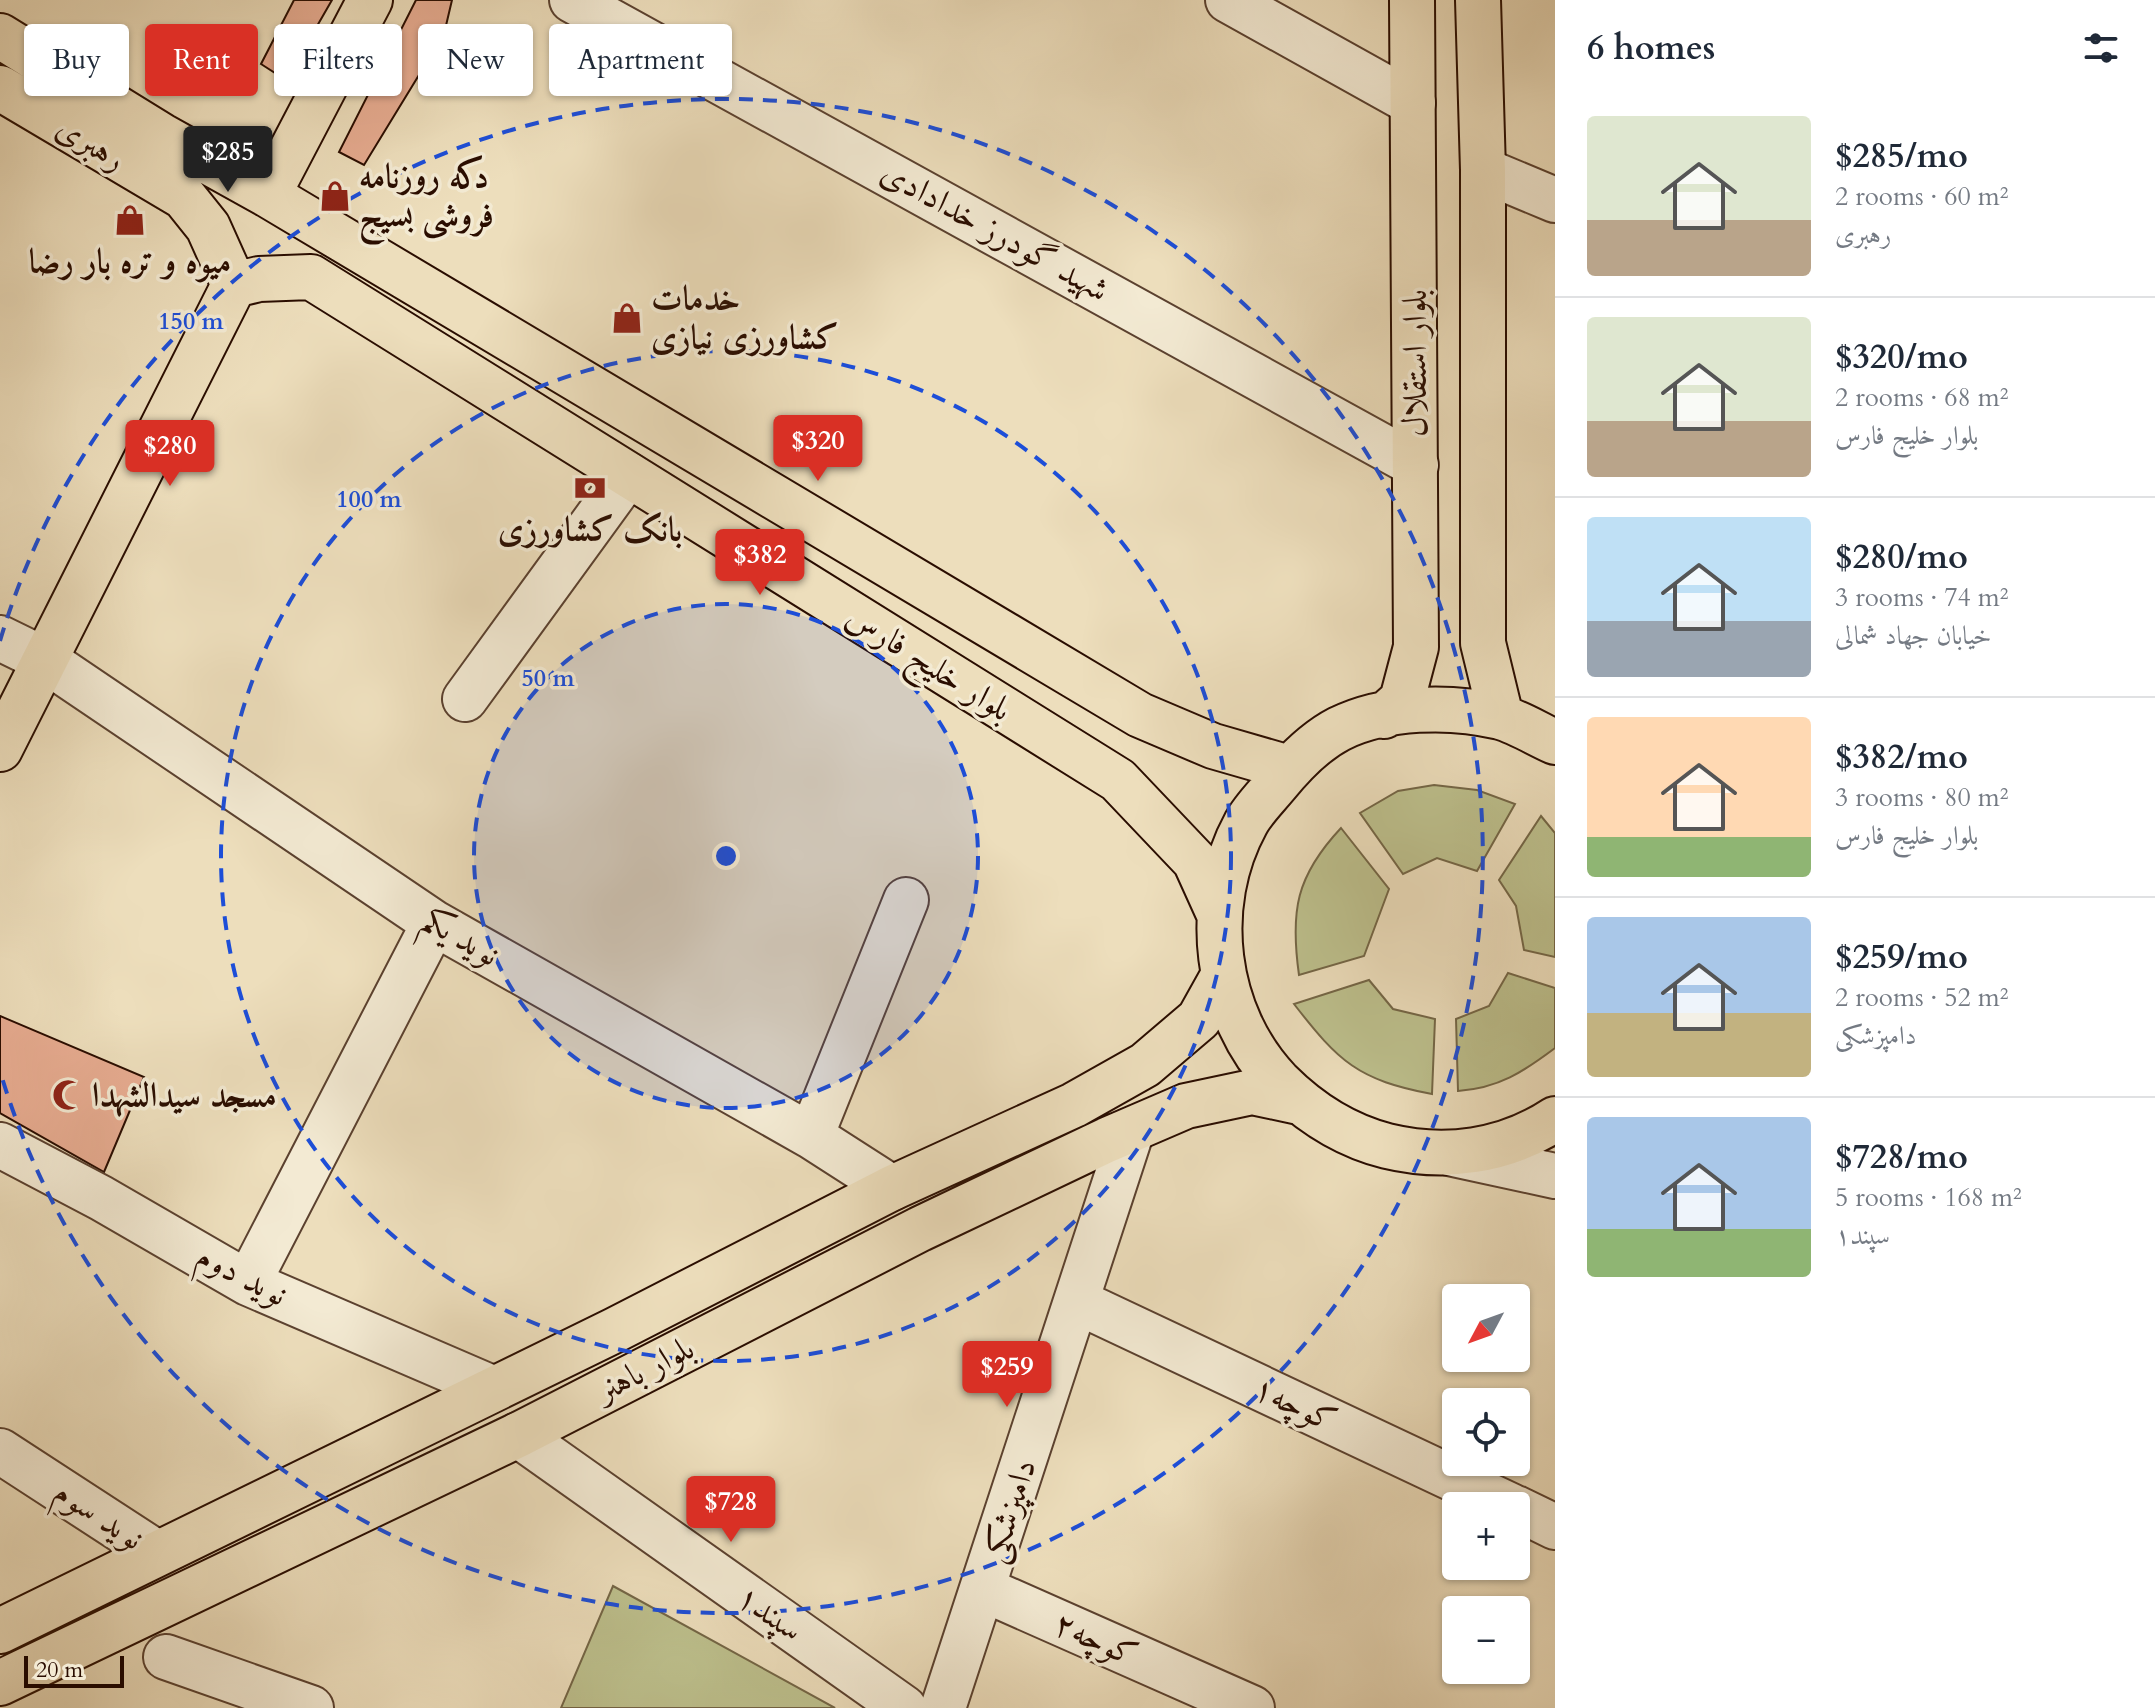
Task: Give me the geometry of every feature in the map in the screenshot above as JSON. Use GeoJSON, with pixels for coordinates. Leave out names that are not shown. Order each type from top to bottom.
{"type":"FeatureCollection","features":[{"type":"Feature","properties":{"kind":"main road"},"geometry":{"type":"LineString","coordinates":[[268,195],[370,0]]}},
{"type":"Feature","properties":{"kind":"main road","name":"بلوار استقلال"},"geometry":{"type":"LineString","coordinates":[[1384,716],[1402,700],[1416,647],[1412,0]]}},
{"type":"Feature","properties":{"kind":"main road","name":"بلوار استقلال"},"geometry":{"type":"LineString","coordinates":[[1478,0],[1483,170],[1483,643],[1501,717]]}},
{"type":"Feature","properties":{"kind":"main road","name":"رهبری"},"geometry":{"type":"LineString","coordinates":[[0,36],[162,136],[331,232]]}},
{"type":"Feature","properties":{"kind":"main road","name":"رهبری"},"geometry":{"type":"LineString","coordinates":[[2,95],[184,197],[198,211],[234,285]]}},
{"type":"Feature","properties":{"kind":"main road"},"geometry":{"type":"LineString","coordinates":[[141,173],[162,136]]}},
{"type":"Feature","properties":{"kind":"main road","name":"بلوار خلیج فارس"},"geometry":{"type":"LineString","coordinates":[[331,232],[1140,715],[1213,746],[1289,768]]}},
{"type":"Feature","properties":{"kind":"main road","name":"بلوار خلیج فارس"},"geometry":{"type":"LineString","coordinates":[[234,285],[259,279],[311,277],[1118,780],[1195,861],[1219,914]]}},
{"type":"Feature","properties":{"kind":"main road"},"geometry":{"type":"LineString","coordinates":[[0,749],[234,285]]}},
{"type":"Feature","properties":{"kind":"main road"},"geometry":{"type":"LineString","coordinates":[[1547,1128],[1491,1147],[1449,1153],[1409,1151],[1370,1141],[1333,1125],[1299,1102],[1264,1066],[1245,1034],[1223,976],[1219,914],[1227,866],[1247,821],[1289,768],[1339,729],[1384,716],[1443,709],[1501,717],[1555,742]]}},
{"type":"Feature","properties":{"kind":"main road","name":"بلوار باهنر"},"geometry":{"type":"LineString","coordinates":[[0,1631],[615,1330],[892,1188],[1074,1105],[1145,1065],[1199,1019],[1223,976]]}},
{"type":"Feature","properties":{"kind":"main road","name":"بلوار باهنر"},"geometry":{"type":"LineString","coordinates":[[0,1683],[518,1435],[920,1229],[1114,1138],[1186,1106],[1252,1092],[1299,1102]]}},
{"type":"Feature","properties":{"kind":"main road"},"geometry":{"type":"LineString","coordinates":[[1074,1105],[1114,1138]]}},
{"type":"Feature","properties":{"kind":"main road"},"geometry":{"type":"LineString","coordinates":[[492,1388],[518,1435]]}},
{"type":"Feature","properties":{"kind":"street","name":"شهید گودرز خدادادی"},"geometry":{"type":"LineString","coordinates":[[572,0],[1416,465]]}},
{"type":"Feature","properties":{"kind":"street"},"geometry":{"type":"LineString","coordinates":[[1228,0],[1413,103]]}},
{"type":"Feature","properties":{"kind":"street"},"geometry":{"type":"LineString","coordinates":[[1483,170],[1555,200]]}},
{"type":"Feature","properties":{"kind":"street"},"geometry":{"type":"LineString","coordinates":[[465,699],[628,475]]}},
{"type":"Feature","properties":{"kind":"street","name":"نوید یکم"},"geometry":{"type":"LineString","coordinates":[[0,638],[45,660],[434,923],[811,1136],[892,1188]]}},
{"type":"Feature","properties":{"kind":"street"},"geometry":{"type":"LineString","coordinates":[[811,1136],[906,900]]}},
{"type":"Feature","properties":{"kind":"street"},"geometry":{"type":"LineString","coordinates":[[248,1283],[434,923]]}},
{"type":"Feature","properties":{"kind":"street","name":"دامپزشکی"},"geometry":{"type":"LineString","coordinates":[[943,1708],[1078,1302],[1114,1138]]}},
{"type":"Feature","properties":{"kind":"street","name":"نوید دوم"},"geometry":{"type":"LineString","coordinates":[[0,1145],[101,1198],[248,1283],[492,1388]]}},
{"type":"Feature","properties":{"kind":"street"},"geometry":{"type":"LineString","coordinates":[[1449,1153],[1555,1176]]}},
{"type":"Feature","properties":{"kind":"street","name":"کوچه۱"},"geometry":{"type":"LineString","coordinates":[[1078,1302],[1482,1492]]}},
{"type":"Feature","properties":{"kind":"street","name":"سپند۱"},"geometry":{"type":"LineString","coordinates":[[518,1435],[904,1708]]}},
{"type":"Feature","properties":{"kind":"street","name":"نوید سوم"},"geometry":{"type":"LineString","coordinates":[[0,1451],[157,1553]]}},
{"type":"Feature","properties":{"kind":"street","name":"کوچه۱"},"geometry":{"type":"LineString","coordinates":[[1530,1515],[1555,1527]]}},
{"type":"Feature","properties":{"kind":"street","name":"کوچه۲"},"geometry":{"type":"LineString","coordinates":[[983,1589],[1252,1708]]}},
{"type":"Feature","properties":{"kind":"street"},"geometry":{"type":"LineString","coordinates":[[166,1657],[311,1708]]}},
{"type":"Feature","properties":{"kind":"green space"},"geometry":{"type":"Polygon","coordinates":[[[1434,785],[1477,790],[1515,804],[1477,871],[1437,858],[1403,874],[1360,813],[1398,791],[1434,785]]]}},
{"type":"Feature","properties":{"kind":"green space"},"geometry":{"type":"Polygon","coordinates":[[[1541,816],[1555,833],[1555,957],[1524,950],[1516,906],[1499,880],[1541,816]]]}},
{"type":"Feature","properties":{"kind":"green space"},"geometry":{"type":"Polygon","coordinates":[[[1341,828],[1389,889],[1364,956],[1299,975],[1295,932],[1300,896],[1314,862],[1341,828]]]}},
{"type":"Feature","properties":{"kind":"green space"},"geometry":{"type":"Polygon","coordinates":[[[1508,973],[1555,988],[1555,1048],[1510,1077],[1486,1086],[1458,1091],[1456,1019],[1489,1006],[1508,973]]]}},
{"type":"Feature","properties":{"kind":"green space"},"geometry":{"type":"Polygon","coordinates":[[[1369,980],[1393,1009],[1435,1019],[1432,1094],[1386,1082],[1352,1066],[1324,1041],[1294,1004],[1369,980]]]}},
{"type":"Feature","properties":{"kind":"green space"},"geometry":{"type":"Polygon","coordinates":[[[613,1586],[835,1708],[561,1708],[613,1586]]]}},
{"type":"Feature","properties":{"kind":"building"},"geometry":{"type":"Polygon","coordinates":[[[294,0],[332,0],[318,24],[282,24],[294,0]]]}},
{"type":"Feature","properties":{"kind":"building"},"geometry":{"type":"Polygon","coordinates":[[[416,0],[452,0],[446,24],[418,24],[418,77],[364,165],[339,152],[367,96],[402,96],[402,28],[416,0]]]}},
{"type":"Feature","properties":{"kind":"building"},"geometry":{"type":"Polygon","coordinates":[[[274,39],[274,72],[261,64],[274,39]]]}},
{"type":"Feature","properties":{"kind":"building","name":"مسجد سیدالشهدا"},"geometry":{"type":"Polygon","coordinates":[[[0,1016],[144,1077],[104,1172],[0,1113],[0,1016]]]}},
{"type":"Feature","properties":{"kind":"place","name":"دکه روزنامه فروشی بسیج"},"geometry":{"type":"Point","coordinates":[335,196]}},
{"type":"Feature","properties":{"kind":"place","name":"میوه و تره بار رضا"},"geometry":{"type":"Point","coordinates":[130,220]}},
{"type":"Feature","properties":{"kind":"place","name":"خدمات کشاورزی نیازی"},"geometry":{"type":"Point","coordinates":[627,318]}},
{"type":"Feature","properties":{"kind":"place","name":"بانک کشاورزی"},"geometry":{"type":"Point","coordinates":[590,488]}},
{"type":"Feature","properties":{"kind":"place","name":"مسجد سیدالشهدا"},"geometry":{"type":"Point","coordinates":[68,1095]}}]}
